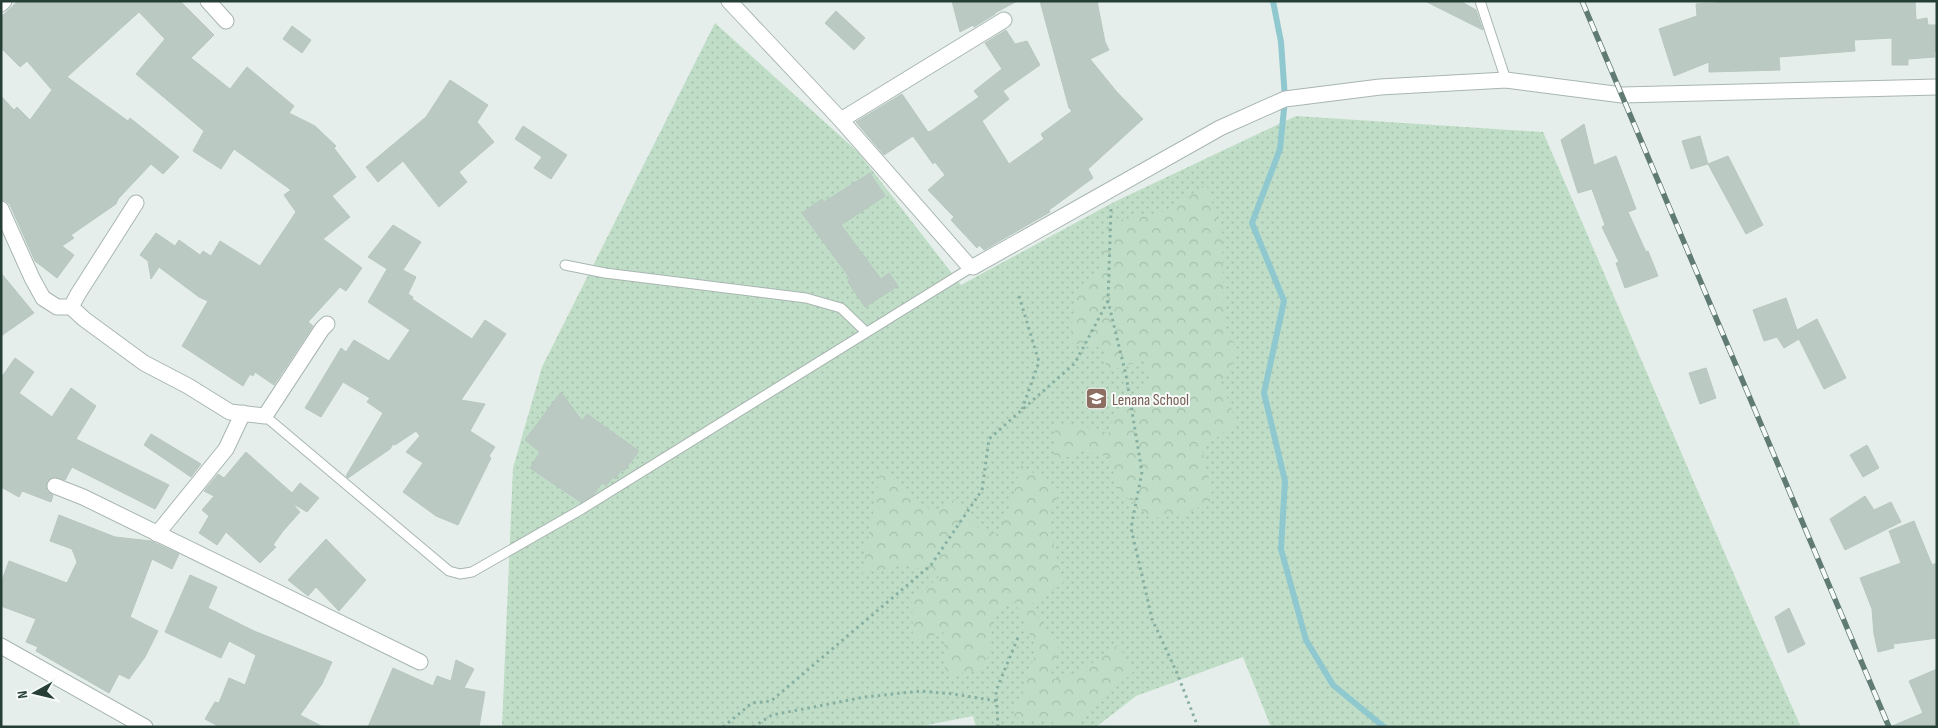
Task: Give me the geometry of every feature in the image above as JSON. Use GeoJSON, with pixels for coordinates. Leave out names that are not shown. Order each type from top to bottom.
{"type":"FeatureCollection","features":[{"type":"Feature","properties":{"kind":"street"},"geometry":{"type":"LineString","coordinates":[[1,4],[4,1]]}},
{"type":"Feature","properties":{"kind":"street"},"geometry":{"type":"LineString","coordinates":[[208,1],[226,21]]}},
{"type":"Feature","properties":{"kind":"street"},"geometry":{"type":"LineString","coordinates":[[729,1],[842,120],[972,267],[983,263],[1220,128],[1285,99],[1380,87],[1506,80],[1622,95],[1937,87]]}},
{"type":"Feature","properties":{"kind":"street"},"geometry":{"type":"LineString","coordinates":[[842,120],[1004,20]]}},
{"type":"Feature","properties":{"kind":"street"},"geometry":{"type":"LineString","coordinates":[[71,307],[136,203]]}},
{"type":"Feature","properties":{"kind":"street"},"geometry":{"type":"LineString","coordinates":[[1,210],[43,298],[57,307],[71,307],[84,319],[144,363],[230,412],[264,416],[327,324]]}},
{"type":"Feature","properties":{"kind":"street"},"geometry":{"type":"LineString","coordinates":[[157,534],[226,450],[243,414]]}},
{"type":"Feature","properties":{"kind":"street"},"geometry":{"type":"LineString","coordinates":[[55,486],[83,497],[420,662]]}},
{"type":"Feature","properties":{"kind":"street"},"geometry":{"type":"LineString","coordinates":[[1,646],[145,727]]}},
{"type":"Feature","properties":{"kind":"lane"},"geometry":{"type":"LineString","coordinates":[[1480,1],[1506,80]]}},
{"type":"Feature","properties":{"kind":"lane"},"geometry":{"type":"LineString","coordinates":[[564,265],[605,273],[806,298],[841,308],[866,332]]}},
{"type":"Feature","properties":{"kind":"lane"},"geometry":{"type":"LineString","coordinates":[[264,416],[450,571],[460,574],[472,572],[486,566],[550,528],[972,267]]}},
{"type":"Feature","properties":{"kind":"path"},"geometry":{"type":"LineString","coordinates":[[1112,188],[1108,301],[1126,375],[1142,472],[1131,528],[1152,619],[1177,673],[1198,727]]}},
{"type":"Feature","properties":{"kind":"path"},"geometry":{"type":"LineString","coordinates":[[1019,296],[1039,362],[1022,410]]}},
{"type":"Feature","properties":{"kind":"path"},"geometry":{"type":"LineString","coordinates":[[723,727],[752,704],[771,701],[931,565],[982,490],[989,439],[1075,363],[1108,301]]}},
{"type":"Feature","properties":{"kind":"path"},"geometry":{"type":"LineString","coordinates":[[998,727],[996,691],[1018,635]]}},
{"type":"Feature","properties":{"kind":"path"},"geometry":{"type":"LineString","coordinates":[[753,727],[772,716],[865,697],[921,691],[997,701]]}},
{"type":"Feature","properties":{"kind":"green space","name":"Lenana School"},"geometry":{"type":"Polygon","coordinates":[[[715,23],[858,152],[961,285],[1112,203],[1296,116],[1543,132],[1801,727],[1271,727],[1243,657],[1136,696],[1096,727],[976,727],[973,716],[917,727],[502,727],[513,468],[542,367],[715,23]]]}},
{"type":"Feature","properties":{"kind":"green space"},"geometry":{"type":"Polygon","coordinates":[[[1206,184],[1222,232],[1224,326],[1239,352],[1221,382],[1237,423],[1202,448],[1213,500],[1181,516],[1151,518],[1117,489],[1110,457],[1082,451],[1054,462],[1055,424],[1086,427],[1109,433],[1115,412],[1152,381],[1143,360],[1106,372],[1106,348],[1070,343],[1075,297],[1098,273],[1110,222],[1167,211],[1206,184]]]}},
{"type":"Feature","properties":{"kind":"green space"},"geometry":{"type":"Polygon","coordinates":[[[1021,465],[1060,490],[1048,521],[1063,583],[1030,605],[1060,650],[1048,681],[1080,672],[1118,645],[1134,671],[1075,725],[1012,717],[1037,650],[1015,602],[994,613],[986,669],[945,676],[944,632],[913,643],[912,601],[940,576],[906,564],[862,573],[881,468],[909,496],[933,511],[956,499],[977,527],[997,534],[1011,504],[1021,465]]]}},
{"type":"Feature","properties":{"kind":"building"},"geometry":{"type":"Polygon","coordinates":[[[18,1],[180,1],[214,35],[191,58],[230,89],[247,67],[294,106],[289,113],[315,126],[336,146],[334,148],[356,177],[332,196],[350,217],[323,239],[362,268],[346,291],[340,287],[308,322],[313,326],[274,385],[255,372],[253,376],[250,374],[243,386],[182,346],[208,301],[199,297],[159,267],[151,279],[148,261],[140,255],[156,233],[175,246],[179,240],[200,255],[203,251],[211,256],[220,241],[260,266],[296,212],[284,195],[291,190],[234,149],[221,169],[193,151],[204,131],[136,74],[165,39],[139,12],[67,77],[128,121],[130,118],[179,157],[163,174],[151,164],[118,199],[116,204],[71,235],[74,238],[62,246],[74,255],[57,278],[35,261],[10,205],[6,201],[1,200],[1,96],[14,110],[17,107],[30,120],[52,90],[27,61],[20,67],[1,48],[1,17],[18,1]]]}},
{"type":"Feature","properties":{"kind":"building"},"geometry":{"type":"Polygon","coordinates":[[[952,1],[1017,1],[974,27],[973,25],[960,32],[952,1]]]}},
{"type":"Feature","properties":{"kind":"building"},"geometry":{"type":"Polygon","coordinates":[[[1040,1],[1097,1],[1105,42],[1109,50],[1090,59],[1116,91],[1143,119],[1088,169],[1093,178],[1049,210],[1050,212],[984,250],[979,245],[977,248],[951,220],[954,217],[928,190],[945,175],[935,162],[933,164],[913,136],[884,155],[856,122],[902,94],[928,132],[931,131],[979,97],[974,91],[1002,69],[985,43],[1006,30],[1015,44],[1027,41],[1040,65],[1003,91],[1009,99],[982,121],[1009,164],[1044,139],[1041,134],[1072,111],[1069,108],[1040,1]]]}},
{"type":"Feature","properties":{"kind":"building"},"geometry":{"type":"Polygon","coordinates":[[[1425,1],[1460,1],[1476,10],[1483,30],[1425,1]]]}},
{"type":"Feature","properties":{"kind":"building"},"geometry":{"type":"Polygon","coordinates":[[[1753,1],[1915,1],[1916,20],[1927,18],[1928,25],[1937,25],[1937,52],[1934,52],[1935,57],[1908,59],[1908,65],[1892,65],[1892,38],[1854,40],[1855,51],[1779,57],[1780,70],[1709,72],[1709,62],[1674,76],[1659,29],[1697,16],[1696,4],[1753,1]]]}},
{"type":"Feature","properties":{"kind":"building"},"geometry":{"type":"Polygon","coordinates":[[[836,11],[865,38],[854,50],[825,23],[836,11]]]}},
{"type":"Feature","properties":{"kind":"building"},"geometry":{"type":"Polygon","coordinates":[[[292,26],[311,40],[302,53],[283,39],[292,26]]]}},
{"type":"Feature","properties":{"kind":"building"},"geometry":{"type":"Polygon","coordinates":[[[450,80],[488,105],[477,122],[494,142],[459,172],[467,182],[439,207],[403,161],[378,182],[366,167],[426,117],[450,80]]]}},
{"type":"Feature","properties":{"kind":"building"},"geometry":{"type":"Polygon","coordinates":[[[1584,124],[1594,165],[1616,156],[1636,209],[1628,212],[1646,252],[1648,251],[1658,276],[1625,288],[1616,263],[1619,262],[1602,227],[1605,225],[1592,189],[1578,193],[1561,140],[1584,124]]]}},
{"type":"Feature","properties":{"kind":"building"},"geometry":{"type":"Polygon","coordinates":[[[523,126],[567,155],[551,179],[534,168],[542,157],[515,139],[523,126]]]}},
{"type":"Feature","properties":{"kind":"building"},"geometry":{"type":"Polygon","coordinates":[[[1700,136],[1708,164],[1691,169],[1682,141],[1700,136]]]}},
{"type":"Feature","properties":{"kind":"building"},"geometry":{"type":"Polygon","coordinates":[[[1728,156],[1763,225],[1746,234],[1708,164],[1728,156]]]}},
{"type":"Feature","properties":{"kind":"building"},"geometry":{"type":"Polygon","coordinates":[[[870,173],[885,196],[841,225],[881,279],[889,273],[898,286],[865,307],[848,282],[850,278],[802,213],[822,199],[824,202],[870,173]]]}},
{"type":"Feature","properties":{"kind":"building"},"geometry":{"type":"Polygon","coordinates":[[[393,225],[421,242],[403,270],[416,277],[408,294],[413,297],[412,299],[472,339],[485,320],[506,334],[461,400],[485,404],[470,431],[495,447],[489,456],[491,458],[458,525],[436,516],[403,492],[423,463],[406,452],[420,436],[416,431],[395,445],[393,444],[390,449],[348,478],[346,476],[383,413],[367,402],[370,398],[343,382],[321,417],[305,408],[341,348],[346,352],[354,340],[389,361],[410,330],[368,302],[387,269],[368,257],[393,225]]]}},
{"type":"Feature","properties":{"kind":"building"},"geometry":{"type":"Polygon","coordinates":[[[1,273],[34,313],[1,336],[1,273]]]}},
{"type":"Feature","properties":{"kind":"building"},"geometry":{"type":"Polygon","coordinates":[[[1786,298],[1797,330],[1817,319],[1846,378],[1824,389],[1799,339],[1784,348],[1777,337],[1764,341],[1753,310],[1786,298]]]}},
{"type":"Feature","properties":{"kind":"building"},"geometry":{"type":"Polygon","coordinates":[[[15,358],[34,372],[19,393],[52,417],[71,388],[96,406],[76,439],[169,485],[155,509],[72,467],[65,480],[54,477],[47,482],[47,491],[53,495],[51,502],[22,491],[19,497],[1,487],[1,378],[15,358]]]}},
{"type":"Feature","properties":{"kind":"building"},"geometry":{"type":"Polygon","coordinates":[[[1706,368],[1716,398],[1700,404],[1689,373],[1706,368]]]}},
{"type":"Feature","properties":{"kind":"building"},"geometry":{"type":"Polygon","coordinates":[[[561,392],[582,421],[587,414],[639,451],[624,471],[622,469],[615,479],[613,477],[606,486],[602,483],[593,495],[581,502],[530,468],[540,452],[525,440],[561,392]]]}},
{"type":"Feature","properties":{"kind":"building"},"geometry":{"type":"Polygon","coordinates":[[[151,434],[201,464],[191,477],[144,445],[151,434]]]}},
{"type":"Feature","properties":{"kind":"building"},"geometry":{"type":"Polygon","coordinates":[[[1867,445],[1879,468],[1863,477],[1850,455],[1867,445]]]}},
{"type":"Feature","properties":{"kind":"building"},"geometry":{"type":"Polygon","coordinates":[[[246,452],[292,493],[300,483],[319,498],[307,512],[292,503],[300,512],[273,545],[276,547],[260,563],[226,532],[217,545],[199,533],[209,516],[202,510],[214,496],[204,491],[218,474],[224,478],[246,452]]]}},
{"type":"Feature","properties":{"kind":"building"},"geometry":{"type":"Polygon","coordinates":[[[1865,496],[1874,510],[1891,502],[1901,522],[1845,550],[1830,519],[1865,496]]]}},
{"type":"Feature","properties":{"kind":"building"},"geometry":{"type":"Polygon","coordinates":[[[59,515],[115,537],[151,541],[179,554],[172,569],[152,559],[130,617],[158,631],[145,657],[129,679],[119,674],[109,693],[36,651],[38,647],[26,642],[36,619],[1,606],[1,583],[9,561],[67,583],[77,562],[72,549],[50,541],[59,515]]]}},
{"type":"Feature","properties":{"kind":"building"},"geometry":{"type":"Polygon","coordinates":[[[1914,521],[1932,565],[1937,563],[1937,638],[1893,644],[1894,648],[1878,652],[1872,609],[1860,578],[1901,563],[1889,531],[1914,521]]]}},
{"type":"Feature","properties":{"kind":"building"},"geometry":{"type":"Polygon","coordinates":[[[326,539],[366,580],[339,611],[316,587],[308,596],[288,580],[326,539]]]}},
{"type":"Feature","properties":{"kind":"building"},"geometry":{"type":"Polygon","coordinates":[[[190,575],[217,587],[208,608],[254,631],[332,662],[322,684],[300,715],[323,727],[220,727],[205,719],[215,702],[219,703],[229,678],[245,685],[256,655],[229,641],[221,658],[165,632],[190,575]]]}},
{"type":"Feature","properties":{"kind":"building"},"geometry":{"type":"Polygon","coordinates":[[[1789,608],[1805,644],[1788,653],[1775,617],[1789,608]]]}},
{"type":"Feature","properties":{"kind":"building"},"geometry":{"type":"Polygon","coordinates":[[[456,660],[474,669],[464,688],[485,692],[479,727],[368,727],[393,668],[433,686],[437,676],[451,681],[456,660]]]}},
{"type":"Feature","properties":{"kind":"building"},"geometry":{"type":"Polygon","coordinates":[[[1937,669],[1937,727],[1890,727],[1923,713],[1909,681],[1937,669]]]}},
{"type":"Feature","properties":{"kind":"waterway"},"geometry":{"type":"LineString","coordinates":[[1273,1],[1281,42],[1285,99],[1280,149],[1252,223],[1284,301],[1264,393],[1285,481],[1281,549],[1306,640],[1333,685],[1384,727]]}},
{"type":"Feature","properties":{"kind":"railway"},"geometry":{"type":"LineString","coordinates":[[1582,1],[1889,727]]}},
{"type":"Feature","properties":{"kind":"place","name":"Lenana School"},"geometry":{"type":"Point","coordinates":[1096,399]}}]}
